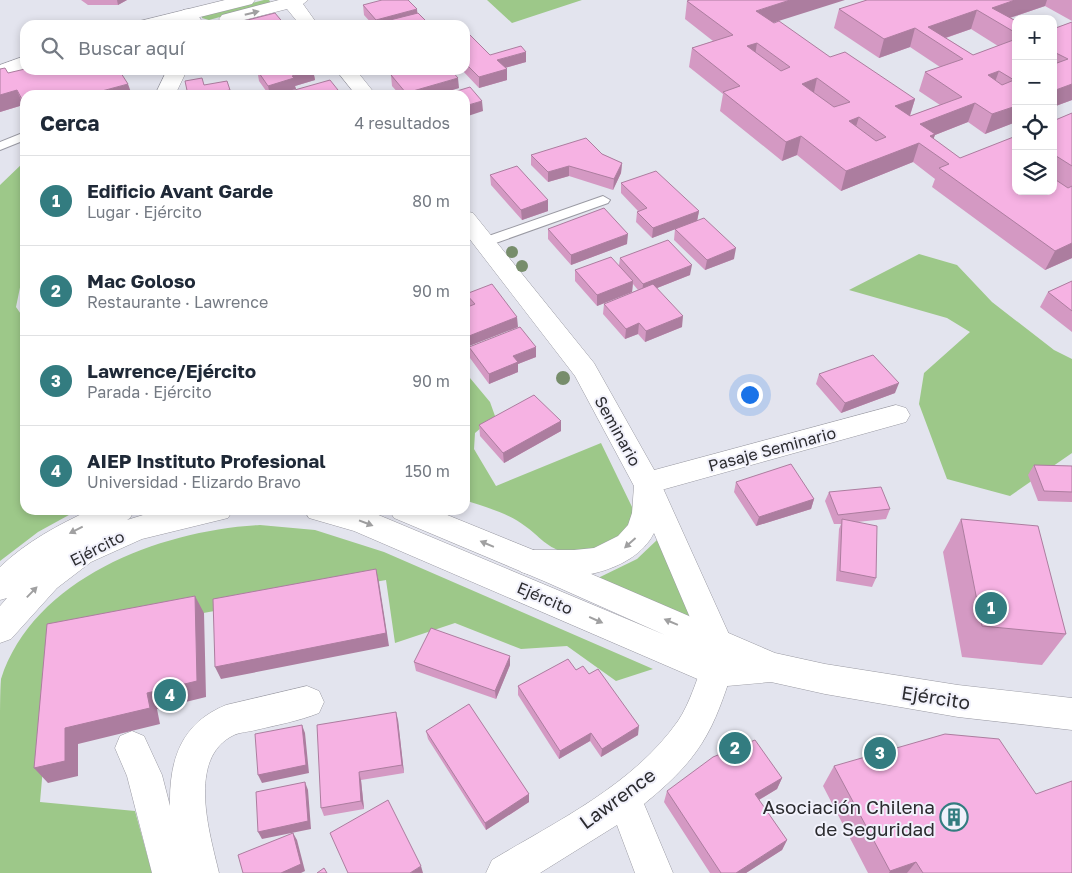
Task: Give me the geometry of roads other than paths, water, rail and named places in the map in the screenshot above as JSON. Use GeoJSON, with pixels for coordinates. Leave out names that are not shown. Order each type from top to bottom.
{"type":"FeatureCollection","features":[{"type":"Feature","properties":{"kind":"street"},"geometry":{"type":"LineString","coordinates":[[192,20],[246,0]]}},
{"type":"Feature","properties":{"kind":"street"},"geometry":{"type":"LineString","coordinates":[[223,20],[293,1],[306,20]]}},
{"type":"Feature","properties":{"kind":"street"},"geometry":{"type":"LineString","coordinates":[[0,73],[20,64]]}},
{"type":"Feature","properties":{"kind":"street"},"geometry":{"type":"LineString","coordinates":[[0,73],[20,71]]}},
{"type":"Feature","properties":{"kind":"street"},"geometry":{"type":"LineString","coordinates":[[167,90],[175,75]]}},
{"type":"Feature","properties":{"kind":"street"},"geometry":{"type":"LineString","coordinates":[[350,75],[362,90]]}},
{"type":"Feature","properties":{"kind":"street","name":"Seminario"},"geometry":{"type":"LineString","coordinates":[[470,224],[577,359],[647,483],[716,656]]}},
{"type":"Feature","properties":{"kind":"street","name":"Pasaje Seminario"},"geometry":{"type":"LineString","coordinates":[[647,483],[896,415]]}},
{"type":"Feature","properties":{"kind":"street"},"geometry":{"type":"LineString","coordinates":[[532,563],[585,563],[607,557],[626,548],[647,522],[649,500],[647,483]]}},
{"type":"Feature","properties":{"kind":"street","name":"Ejército"},"geometry":{"type":"LineString","coordinates":[[0,587],[28,560],[49,544],[108,515]]}},
{"type":"Feature","properties":{"kind":"street","name":"Ejército"},"geometry":{"type":"LineString","coordinates":[[0,629],[33,590],[55,571],[75,558],[130,531],[170,519],[191,515]]}},
{"type":"Feature","properties":{"kind":"street","name":"Ejército"},"geometry":{"type":"LineString","coordinates":[[339,515],[359,520],[716,656],[825,679],[958,701],[1072,714]]}},
{"type":"Feature","properties":{"kind":"street","name":"Ejército"},"geometry":{"type":"LineString","coordinates":[[416,515],[532,563],[716,656]]}},
{"type":"Feature","properties":{"kind":"street","name":"Lawrence"},"geometry":{"type":"LineString","coordinates":[[505,873],[624,798],[665,762],[690,731],[704,705],[716,656]]}},
{"type":"Feature","properties":{"kind":"street"},"geometry":{"type":"LineString","coordinates":[[200,873],[191,833],[188,780],[194,750],[215,726],[226,721],[307,702]]}},
{"type":"Feature","properties":{"kind":"street"},"geometry":{"type":"LineString","coordinates":[[132,748],[144,775],[171,873]]}},
{"type":"Feature","properties":{"kind":"street"},"geometry":{"type":"LineString","coordinates":[[624,798],[654,873]]}},
{"type":"Feature","properties":{"kind":"lane"},"geometry":{"type":"LineString","coordinates":[[0,146],[20,138]]}},
{"type":"Feature","properties":{"kind":"lane"},"geometry":{"type":"LineString","coordinates":[[485,242],[603,200]]}},
{"type":"Feature","properties":{"kind":"place","name":"Edificio Avant Garde"},"geometry":{"type":"Point","coordinates":[991,608]}},
{"type":"Feature","properties":{"kind":"place","name":"AIEP Instituto Profesional"},"geometry":{"type":"Point","coordinates":[170,695]}},
{"type":"Feature","properties":{"kind":"place","name":"Mac Goloso"},"geometry":{"type":"Point","coordinates":[735,748]}},
{"type":"Feature","properties":{"kind":"place","name":"Lawrence/Ejército"},"geometry":{"type":"Point","coordinates":[880,753]}},
{"type":"Feature","properties":{"kind":"place","name":"Asociación Chilena de Seguridad"},"geometry":{"type":"Point","coordinates":[954,817]}}]}
